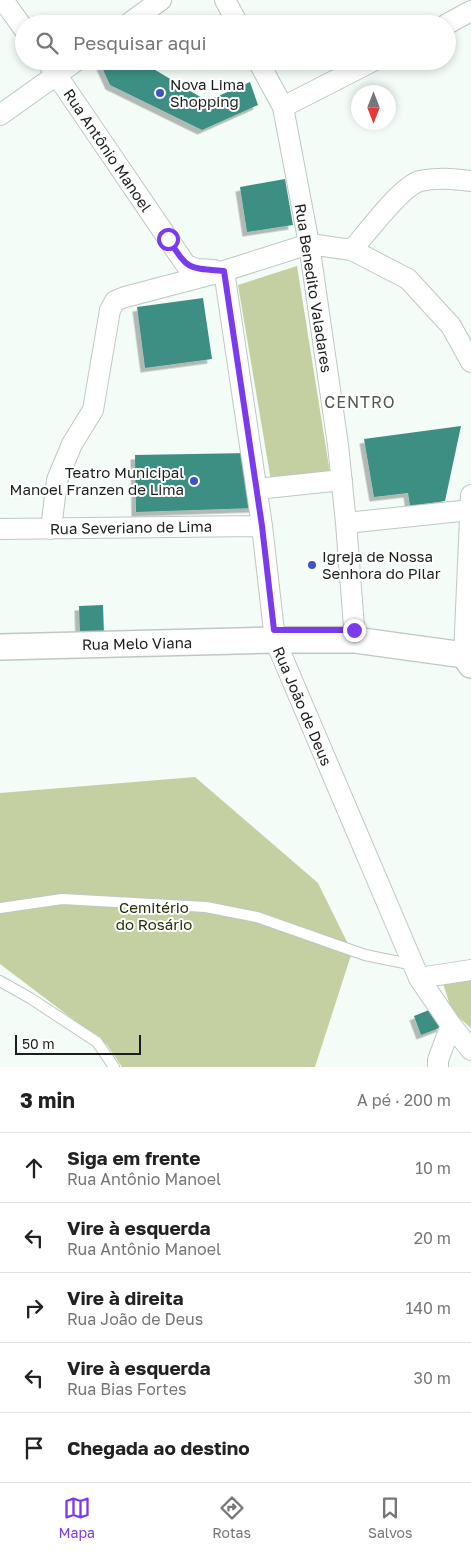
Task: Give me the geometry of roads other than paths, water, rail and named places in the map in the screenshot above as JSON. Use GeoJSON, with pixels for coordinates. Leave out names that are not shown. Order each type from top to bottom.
{"type":"FeatureCollection","features":[{"type":"Feature","properties":{"kind":"street"},"geometry":{"type":"LineString","coordinates":[[3,0],[15,16]]}},
{"type":"Feature","properties":{"kind":"street"},"geometry":{"type":"LineString","coordinates":[[140,15],[161,0]]}},
{"type":"Feature","properties":{"kind":"street"},"geometry":{"type":"LineString","coordinates":[[225,0],[233,15]]}},
{"type":"Feature","properties":{"kind":"street"},"geometry":{"type":"LineString","coordinates":[[456,19],[471,11]]}},
{"type":"Feature","properties":{"kind":"street"},"geometry":{"type":"LineString","coordinates":[[0,115],[50,70]]}},
{"type":"Feature","properties":{"kind":"street","name":"Rua Antônio Manoel"},"geometry":{"type":"LineString","coordinates":[[53,70],[186,265]]}},
{"type":"Feature","properties":{"kind":"street","name":"Rua Benedito Valadares"},"geometry":{"type":"LineString","coordinates":[[263,70],[283,107],[309,244],[342,480],[354,635]]}},
{"type":"Feature","properties":{"kind":"street"},"geometry":{"type":"LineString","coordinates":[[283,107],[355,70]]}},
{"type":"Feature","properties":{"kind":"street"},"geometry":{"type":"LineString","coordinates":[[352,250],[400,195],[418,181],[441,178],[471,181]]}},
{"type":"Feature","properties":{"kind":"street"},"geometry":{"type":"LineString","coordinates":[[52,528],[57,480],[72,444],[93,410],[110,310],[115,301],[125,297],[224,271],[309,244],[352,250],[408,279],[451,326],[471,362]]}},
{"type":"Feature","properties":{"kind":"street"},"geometry":{"type":"LineString","coordinates":[[162,288],[177,278],[186,265],[197,269],[224,271]]}},
{"type":"Feature","properties":{"kind":"street","name":"Rua João de Deus"},"geometry":{"type":"LineString","coordinates":[[224,271],[257,489],[275,635],[416,971],[451,1025],[471,1050]]}},
{"type":"Feature","properties":{"kind":"street"},"geometry":{"type":"LineString","coordinates":[[257,489],[342,480]]}},
{"type":"Feature","properties":{"kind":"street"},"geometry":{"type":"LineString","coordinates":[[346,523],[471,505],[467,660]]}},
{"type":"Feature","properties":{"kind":"street","name":"Rua Severiano de Lima"},"geometry":{"type":"LineString","coordinates":[[0,529],[262,526]]}},
{"type":"Feature","properties":{"kind":"street","name":"Rua Melo Viana"},"geometry":{"type":"LineString","coordinates":[[0,646],[275,635],[354,635],[467,660]]}},
{"type":"Feature","properties":{"kind":"street"},"geometry":{"type":"LineString","coordinates":[[416,971],[471,970]]}},
{"type":"Feature","properties":{"kind":"street"},"geometry":{"type":"LineString","coordinates":[[438,1067],[438,1060],[451,1025]]}},
{"type":"Feature","properties":{"kind":"lane"},"geometry":{"type":"LineString","coordinates":[[0,908],[62,899],[206,907],[257,917],[416,971]]}},
{"type":"Feature","properties":{"kind":"lane"},"geometry":{"type":"LineString","coordinates":[[0,981],[30,998],[97,1042],[114,1067]]}},
{"type":"Feature","properties":{"kind":"place","name":"Nova Lima Shopping"},"geometry":{"type":"Point","coordinates":[160,93]}},
{"type":"Feature","properties":{"kind":"place","name":"Teatro Municipal Manoel Franzen de Lima"},"geometry":{"type":"Point","coordinates":[194,481]}},
{"type":"Feature","properties":{"kind":"place","name":"Igreja de Nossa Senhora do Pilar"},"geometry":{"type":"Point","coordinates":[312,565]}},
{"type":"Feature","properties":{"kind":"district","name":"CENTRO"},"geometry":{"type":"Point","coordinates":[360,402]}},
{"type":"Feature","properties":{"kind":"park label","name":"Cemitério do Rosário"},"geometry":{"type":"Point","coordinates":[154,916]}}]}
